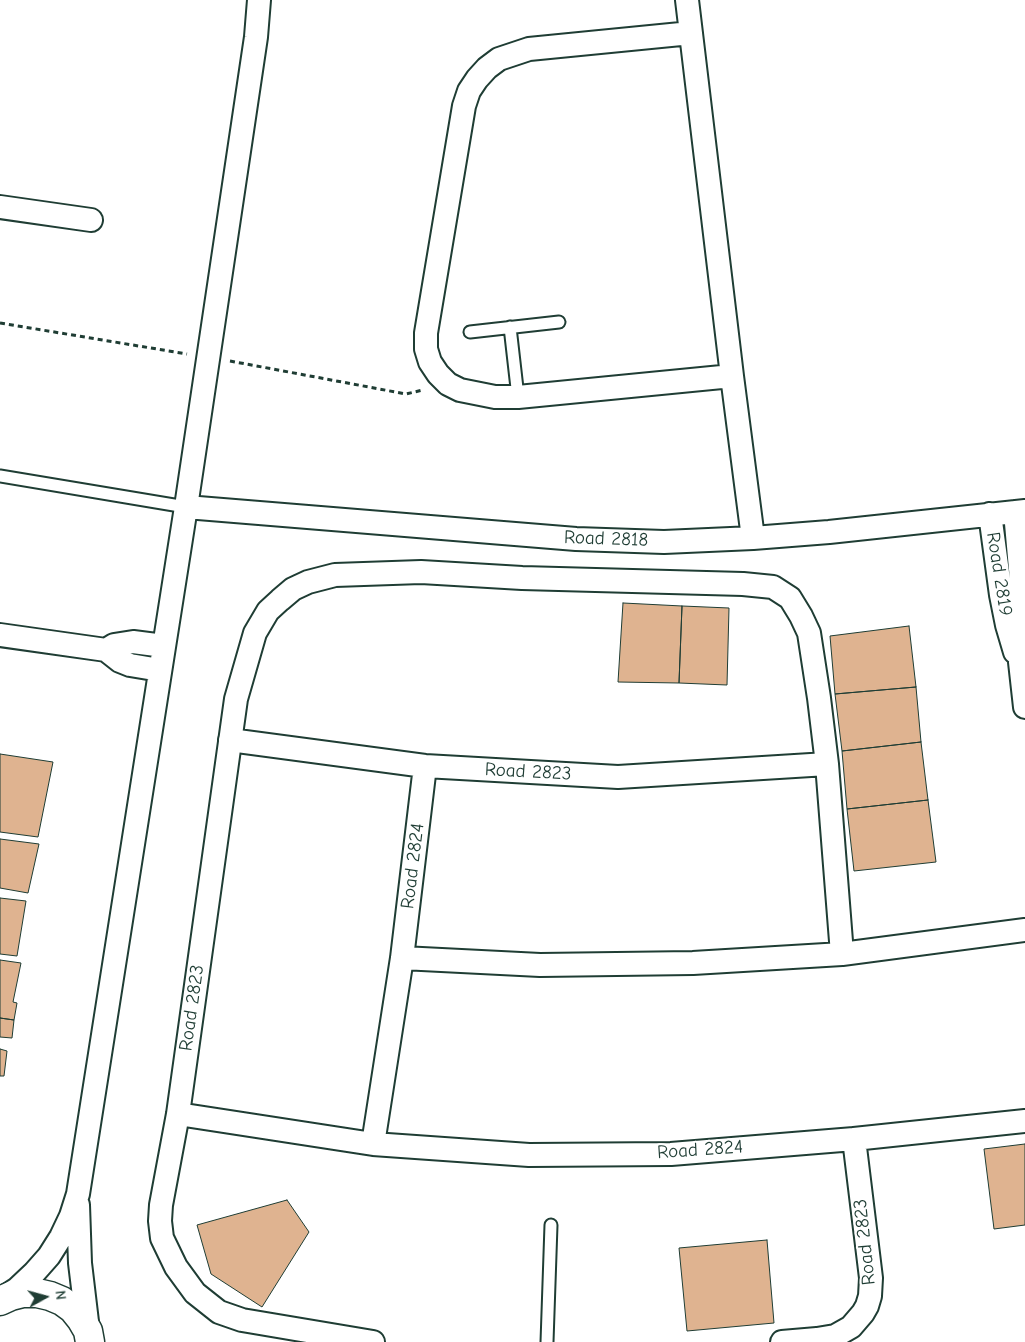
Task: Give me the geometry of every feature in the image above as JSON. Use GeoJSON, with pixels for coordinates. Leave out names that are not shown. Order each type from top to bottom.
{"type":"FeatureCollection","features":[{"type":"Feature","properties":{"kind":"street"},"geometry":{"type":"LineString","coordinates":[[0,1301],[28,1278],[49,1256],[71,1216],[78,1194],[186,507],[256,37],[259,0]]}},
{"type":"Feature","properties":{"kind":"street"},"geometry":{"type":"LineString","coordinates":[[687,0],[753,538]]}},
{"type":"Feature","properties":{"kind":"street"},"geometry":{"type":"LineString","coordinates":[[691,33],[529,49],[499,59],[477,79],[469,91],[464,106],[426,333],[426,348],[430,362],[448,384],[460,390],[495,397],[732,376]]}},
{"type":"Feature","properties":{"kind":"street"},"geometry":{"type":"LineString","coordinates":[[0,208],[90,220]]}},
{"type":"Feature","properties":{"kind":"street","name":"Road 2818"},"geometry":{"type":"LineString","coordinates":[[186,507],[576,539],[664,542],[829,532],[1020,511]]}},
{"type":"Feature","properties":{"kind":"street","name":"Road 2819"},"geometry":{"type":"LineString","coordinates":[[1020,511],[1023,644],[1020,662],[1025,706]]}},
{"type":"Feature","properties":{"kind":"street","name":"Road 2819"},"geometry":{"type":"LineString","coordinates":[[990,514],[1007,625],[1012,645],[1020,662]]}},
{"type":"Feature","properties":{"kind":"street","name":"Road 2823"},"geometry":{"type":"LineString","coordinates":[[373,1342],[282,1327],[222,1300],[211,1293],[191,1273],[178,1250],[171,1227],[166,1185],[178,1114],[236,699],[234,666],[244,628],[257,605],[269,592],[300,571],[336,561],[385,563],[421,572],[522,578],[743,584],[773,587],[790,598],[802,616],[809,633],[827,764],[842,954]]}},
{"type":"Feature","properties":{"kind":"street"},"geometry":{"type":"LineString","coordinates":[[0,635],[106,650],[120,661],[130,665],[160,670]]}},
{"type":"Feature","properties":{"kind":"street"},"geometry":{"type":"LineString","coordinates":[[106,650],[114,645],[133,642],[164,646]]}},
{"type":"Feature","properties":{"kind":"street","name":"Road 2823"},"geometry":{"type":"LineString","coordinates":[[230,740],[425,766],[618,777],[827,764]]}},
{"type":"Feature","properties":{"kind":"street","name":"Road 2824"},"geometry":{"type":"LineString","coordinates":[[373,1144],[402,958],[425,766]]}},
{"type":"Feature","properties":{"kind":"street"},"geometry":{"type":"LineString","coordinates":[[402,958],[540,965],[693,963],[842,954],[1025,930]]}},
{"type":"Feature","properties":{"kind":"street","name":"Road 2824"},"geometry":{"type":"LineString","coordinates":[[178,1114],[373,1144],[529,1155],[671,1154],[854,1139],[1025,1121]]}},
{"type":"Feature","properties":{"kind":"street","name":"Road 2823"},"geometry":{"type":"LineString","coordinates":[[782,1342],[835,1336],[851,1327],[863,1313],[868,1301],[871,1278],[854,1139]]}},
{"type":"Feature","properties":{"kind":"street"},"geometry":{"type":"LineString","coordinates":[[78,1194],[80,1263],[92,1337]]}},
{"type":"Feature","properties":{"kind":"street"},"geometry":{"type":"LineString","coordinates":[[0,1301],[23,1293],[37,1293],[50,1296],[62,1301],[73,1309],[92,1337]]}},
{"type":"Feature","properties":{"kind":"lane"},"geometry":{"type":"LineString","coordinates":[[470,332],[559,322]]}},
{"type":"Feature","properties":{"kind":"lane"},"geometry":{"type":"LineString","coordinates":[[510,327],[518,396]]}},
{"type":"Feature","properties":{"kind":"lane"},"geometry":{"type":"LineString","coordinates":[[0,476],[186,507]]}},
{"type":"Feature","properties":{"kind":"lane"},"geometry":{"type":"LineString","coordinates":[[547,1342],[551,1225]]}},
{"type":"Feature","properties":{"kind":"building"},"geometry":{"type":"Polygon","coordinates":[[[623,603],[682,606],[679,683],[618,682],[623,603]]]}},
{"type":"Feature","properties":{"kind":"building"},"geometry":{"type":"Polygon","coordinates":[[[682,606],[729,608],[727,685],[679,683],[682,606]]]}},
{"type":"Feature","properties":{"kind":"building"},"geometry":{"type":"Polygon","coordinates":[[[909,626],[916,687],[835,694],[830,636],[909,626]]]}},
{"type":"Feature","properties":{"kind":"building"},"geometry":{"type":"Polygon","coordinates":[[[916,687],[921,742],[842,751],[835,694],[916,687]]]}},
{"type":"Feature","properties":{"kind":"building"},"geometry":{"type":"Polygon","coordinates":[[[921,742],[928,800],[847,809],[842,751],[921,742]]]}},
{"type":"Feature","properties":{"kind":"building"},"geometry":{"type":"Polygon","coordinates":[[[0,754],[53,762],[38,837],[0,832],[0,754]]]}},
{"type":"Feature","properties":{"kind":"building"},"geometry":{"type":"Polygon","coordinates":[[[928,800],[936,862],[854,871],[847,809],[928,800]]]}},
{"type":"Feature","properties":{"kind":"building"},"geometry":{"type":"Polygon","coordinates":[[[0,839],[39,844],[28,893],[0,888],[0,839]]]}},
{"type":"Feature","properties":{"kind":"building"},"geometry":{"type":"Polygon","coordinates":[[[0,898],[26,901],[17,956],[0,954],[0,898]]]}},
{"type":"Feature","properties":{"kind":"building"},"geometry":{"type":"Polygon","coordinates":[[[0,960],[21,963],[13,1002],[17,1003],[14,1020],[0,1018],[0,960]]]}},
{"type":"Feature","properties":{"kind":"building"},"geometry":{"type":"Polygon","coordinates":[[[0,1018],[14,1020],[12,1038],[0,1037],[0,1018]]]}},
{"type":"Feature","properties":{"kind":"building"},"geometry":{"type":"Polygon","coordinates":[[[0,1049],[7,1051],[4,1076],[0,1076],[0,1049]]]}},
{"type":"Feature","properties":{"kind":"building"},"geometry":{"type":"Polygon","coordinates":[[[1025,1144],[1025,1225],[994,1229],[984,1149],[1025,1144]]]}},
{"type":"Feature","properties":{"kind":"building"},"geometry":{"type":"Polygon","coordinates":[[[287,1200],[309,1232],[262,1307],[211,1274],[197,1225],[287,1200]]]}},
{"type":"Feature","properties":{"kind":"building"},"geometry":{"type":"Polygon","coordinates":[[[767,1240],[774,1323],[687,1331],[679,1248],[767,1240]]]}}]}
